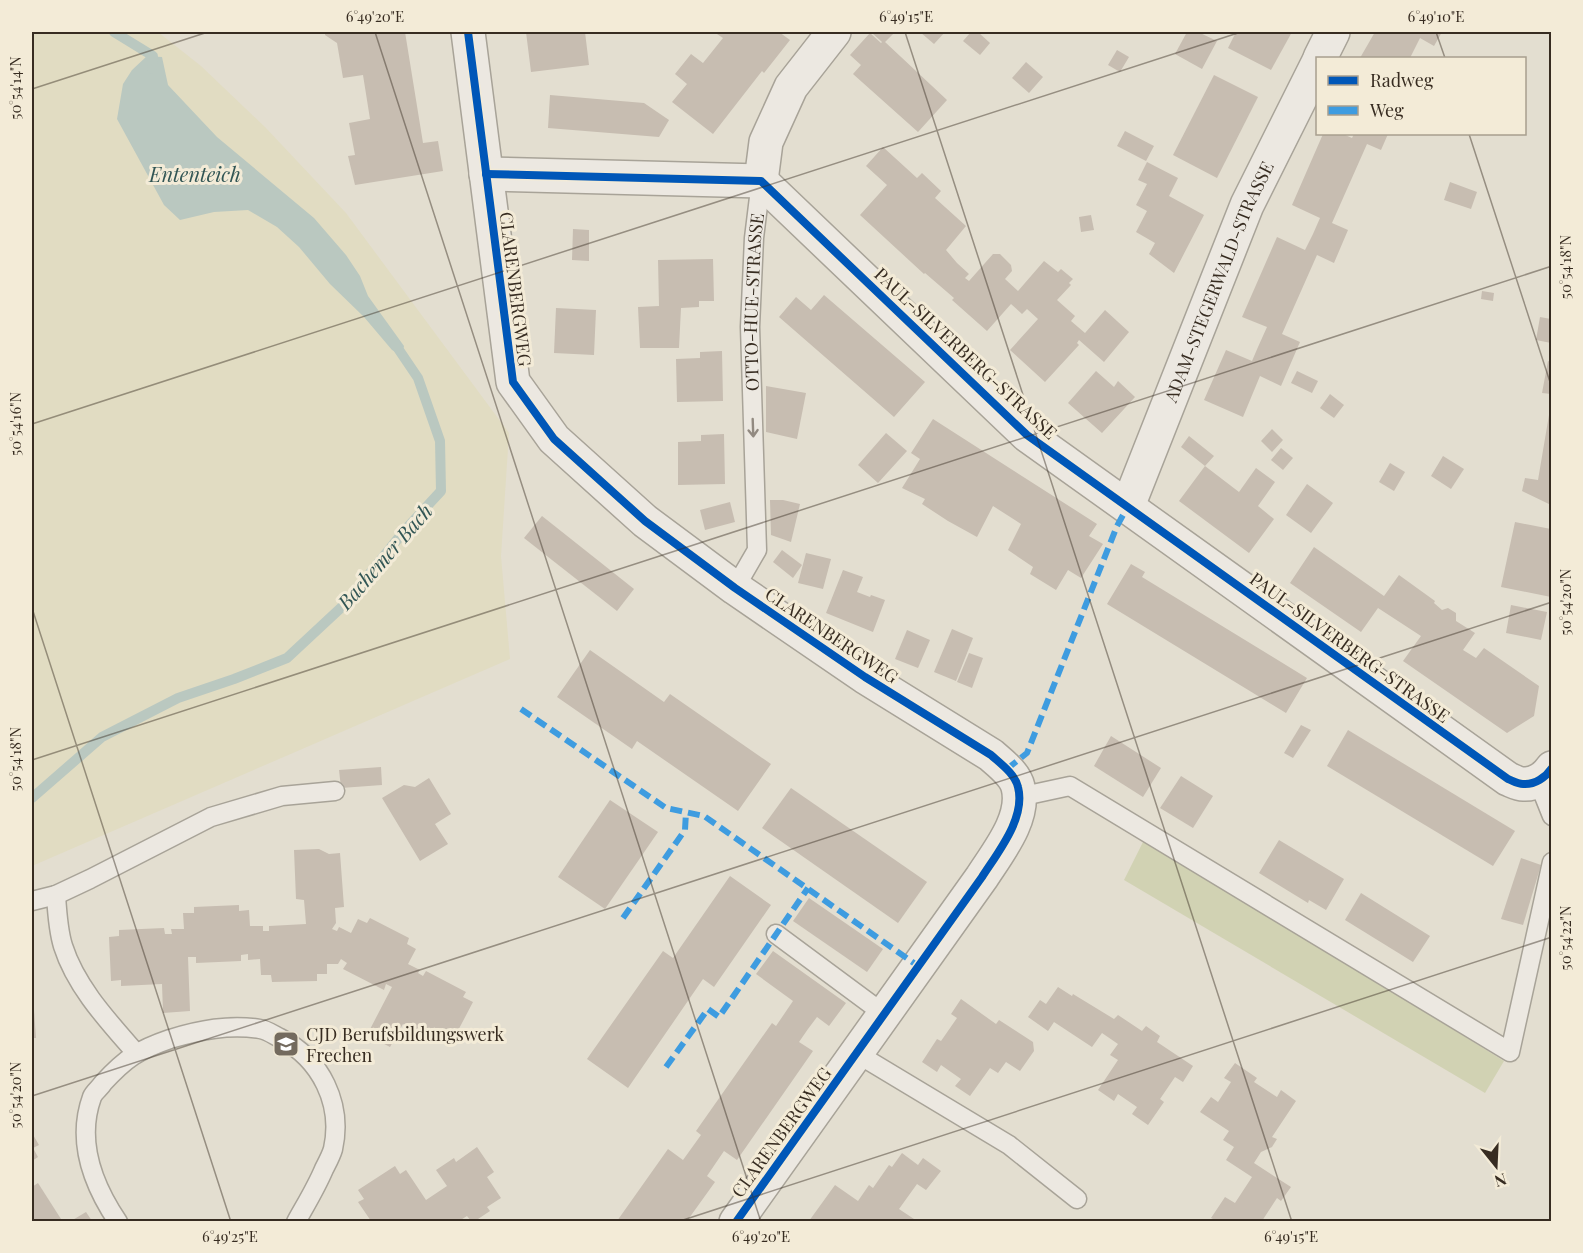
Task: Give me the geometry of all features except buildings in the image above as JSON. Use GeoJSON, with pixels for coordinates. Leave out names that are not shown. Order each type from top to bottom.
{"type":"FeatureCollection","features":[{"type":"Feature","properties":{"kind":"street","name":"CLARENBERGWEG"},"geometry":{"type":"LineString","coordinates":[[468,32],[513,382],[554,439],[645,521],[735,588],[865,677],[992,755],[1007,769],[1018,786],[1020,807],[1013,826],[988,867],[736,1221]]}},
{"type":"Feature","properties":{"kind":"street","name":"OTTO-HUE-STRASSE"},"geometry":{"type":"LineString","coordinates":[[761,181],[766,142],[791,87],[834,32]]}},
{"type":"Feature","properties":{"kind":"street"},"geometry":{"type":"LineString","coordinates":[[1320,57],[1333,32]]}},
{"type":"Feature","properties":{"kind":"street","name":"ADAM-STEGERWALD-STRASSE"},"geometry":{"type":"LineString","coordinates":[[1128,506],[1246,204],[1316,65]]}},
{"type":"Feature","properties":{"kind":"street"},"geometry":{"type":"LineString","coordinates":[[486,174],[761,181]]}},
{"type":"Feature","properties":{"kind":"street","name":"PAUL-SILVERBERG-STRASSE"},"geometry":{"type":"LineString","coordinates":[[761,181],[1027,435],[1508,779],[1523,784],[1545,775]]}},
{"type":"Feature","properties":{"kind":"lane","name":"OTTO-HUE-STRASSE"},"geometry":{"type":"LineString","coordinates":[[735,588],[757,550],[750,327],[754,238],[761,181]]}},
{"type":"Feature","properties":{"kind":"lane"},"geometry":{"type":"LineString","coordinates":[[1545,775],[1551,816]]}},
{"type":"Feature","properties":{"kind":"lane"},"geometry":{"type":"LineString","coordinates":[[1019,797],[1070,786],[1510,1052],[1551,862]]}},
{"type":"Feature","properties":{"kind":"lane"},"geometry":{"type":"LineString","coordinates":[[32,901],[56,895],[211,817],[282,796],[335,791]]}},
{"type":"Feature","properties":{"kind":"lane"},"geometry":{"type":"LineString","coordinates":[[56,895],[62,945],[77,977],[98,1008],[136,1053]]}},
{"type":"Feature","properties":{"kind":"lane"},"geometry":{"type":"LineString","coordinates":[[776,934],[884,1014]]}},
{"type":"Feature","properties":{"kind":"lane"},"geometry":{"type":"LineString","coordinates":[[118,1221],[105,1201],[90,1165],[85,1130],[93,1095],[120,1065],[136,1053],[193,1032],[230,1027],[262,1029],[290,1043],[312,1063],[329,1089],[336,1118],[333,1150],[312,1195],[296,1221]]}},
{"type":"Feature","properties":{"kind":"lane"},"geometry":{"type":"LineString","coordinates":[[856,1053],[1009,1145],[1077,1199]]}},
{"type":"Feature","properties":{"kind":"shaded area"},"geometry":{"type":"Polygon","coordinates":[[[32,32],[158,32],[201,66],[265,127],[346,213],[509,433],[501,556],[510,659],[32,866],[32,32]]]}},
{"type":"Feature","properties":{"kind":"green space"},"geometry":{"type":"Polygon","coordinates":[[[1145,838],[1504,1061],[1485,1093],[1124,880],[1145,838]]]}},
{"type":"Feature","properties":{"kind":"water","name":"Ententeich"},"geometry":{"type":"Polygon","coordinates":[[[147,56],[162,57],[168,85],[217,137],[314,218],[346,255],[360,276],[368,296],[404,346],[402,355],[392,350],[299,247],[277,227],[248,210],[214,212],[180,220],[164,205],[117,119],[123,84],[132,70],[147,56]]]}},
{"type":"Feature","properties":{"kind":"waterway","name":"Bachemer Bach"},"geometry":{"type":"LineString","coordinates":[[114,32],[153,56],[152,69]]}},
{"type":"Feature","properties":{"kind":"waterway","name":"Bachemer Bach"},"geometry":{"type":"LineString","coordinates":[[32,798],[102,737],[178,698],[287,658],[345,604],[405,530],[441,491],[440,441],[418,378],[395,344]]}},
{"type":"Feature","properties":{"kind":"marked path"},"geometry":{"type":"LineString","coordinates":[[1007,769],[1027,753],[1117,526],[1128,506]]}},
{"type":"Feature","properties":{"kind":"marked path"},"geometry":{"type":"LineString","coordinates":[[521,709],[666,808],[704,816],[918,966]]}},
{"type":"Feature","properties":{"kind":"marked path"},"geometry":{"type":"LineString","coordinates":[[623,918],[685,830],[686,812]]}},
{"type":"Feature","properties":{"kind":"marked path"},"geometry":{"type":"LineString","coordinates":[[666,1067],[708,1009],[719,1017],[808,888]]}},
{"type":"Feature","properties":{"kind":"cycle path"},"geometry":{"type":"LineString","coordinates":[[468,32],[513,382],[554,439],[645,521],[735,588],[865,677],[991,755],[1011,774],[1018,787],[1018,811],[1009,834],[996,857],[736,1222]]}},
{"type":"Feature","properties":{"kind":"cycle path"},"geometry":{"type":"LineString","coordinates":[[486,174],[761,181],[1027,435],[1508,779],[1521,784],[1532,783],[1552,768]]}},
{"type":"Feature","properties":{"kind":"place","name":"CJD Berufsbildungswerk Frechen"},"geometry":{"type":"Point","coordinates":[286,1044]}}]}
